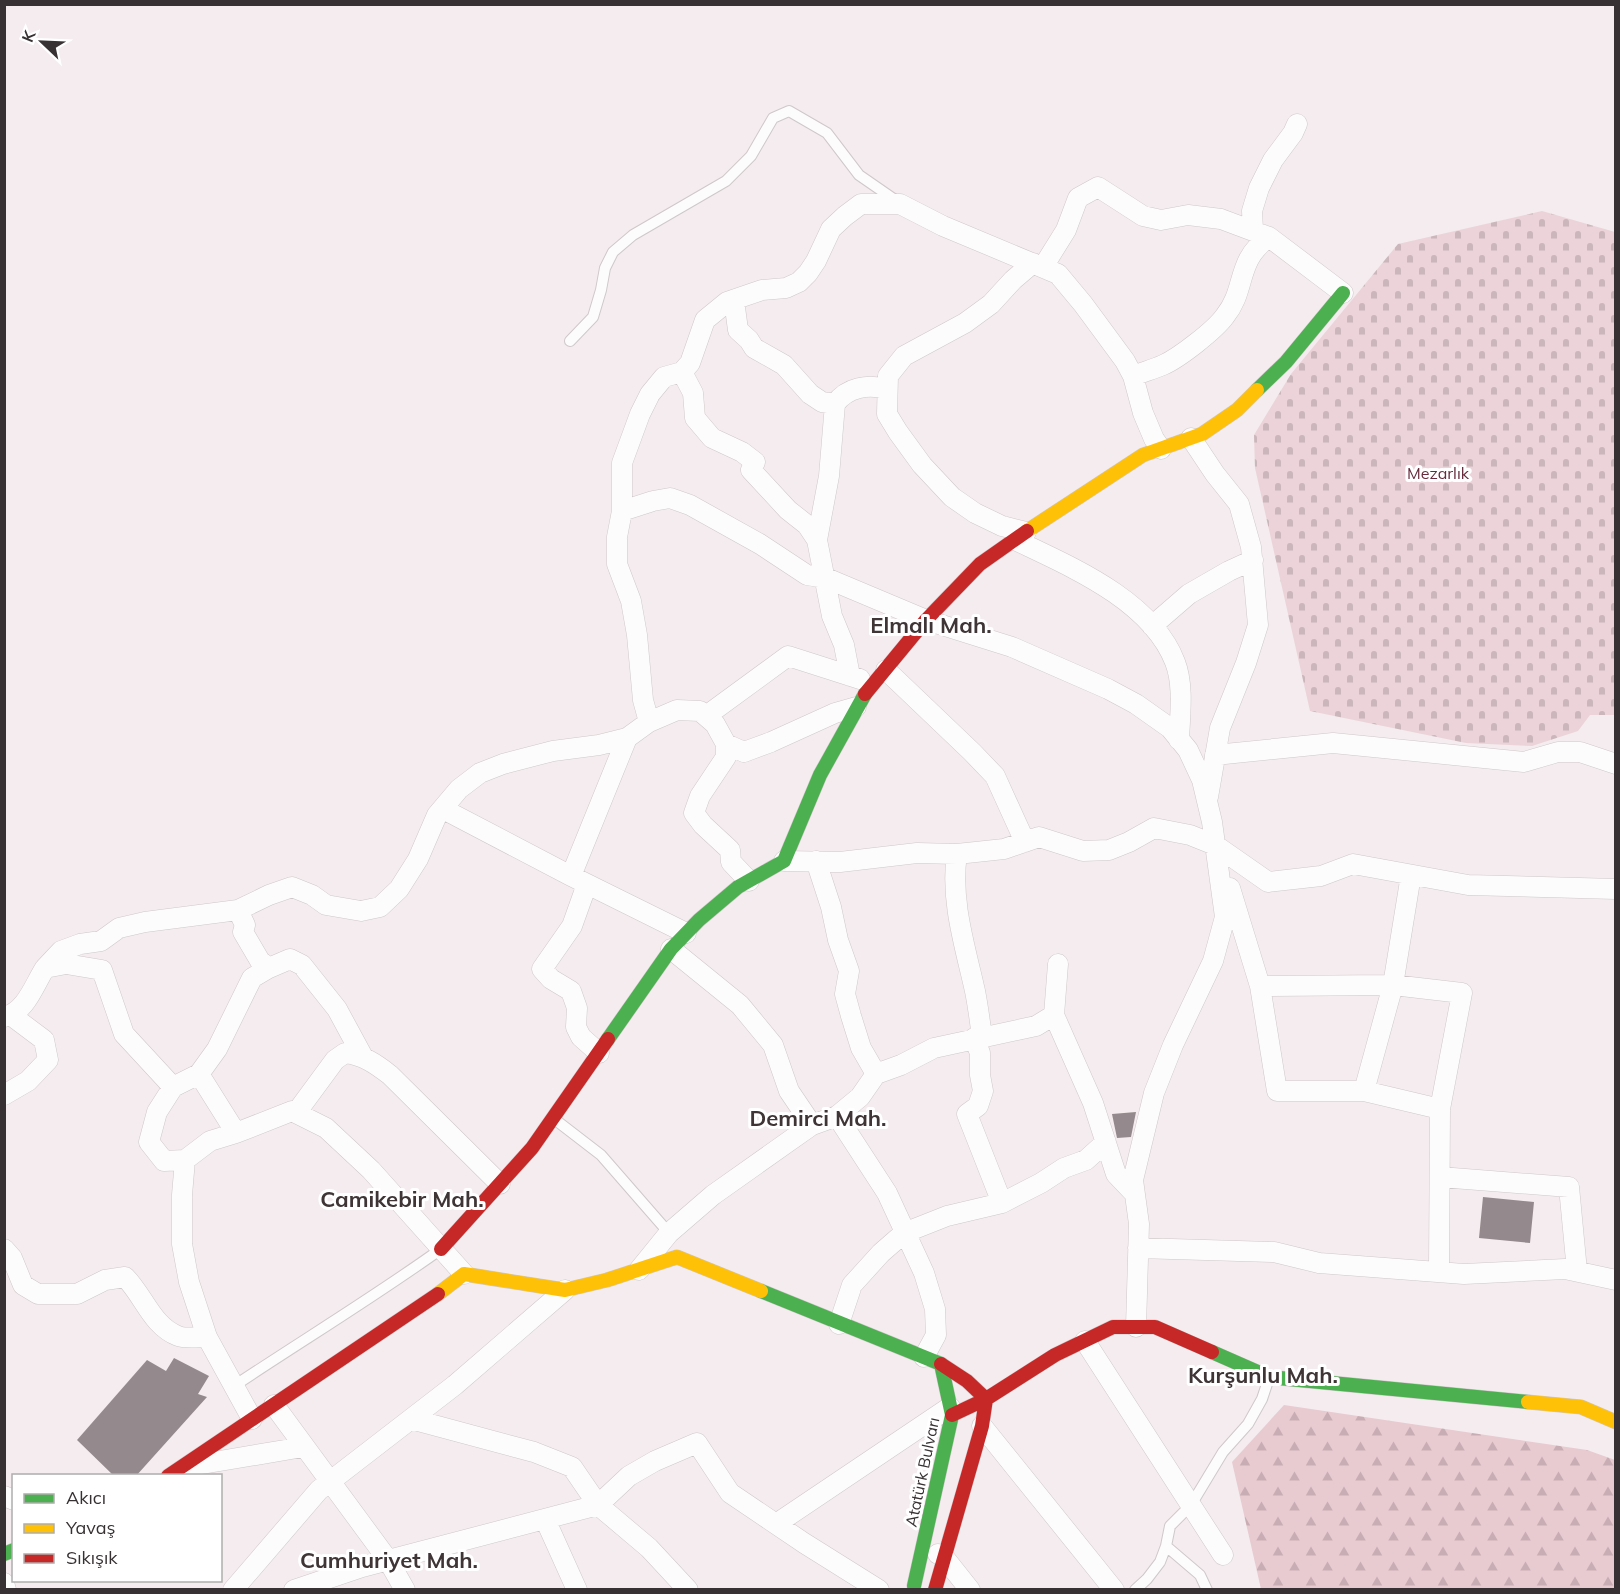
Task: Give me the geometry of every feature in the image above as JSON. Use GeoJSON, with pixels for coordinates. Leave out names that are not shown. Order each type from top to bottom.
{"type":"FeatureCollection","features":[{"type":"Feature","properties":{"kind":"street"},"geometry":{"type":"LineString","coordinates":[[1132,376],[1164,365],[1226,316],[1238,290],[1247,259],[1258,245],[1261,234],[1252,211],[1259,188],[1273,160],[1297,124]]}},
{"type":"Feature","properties":{"kind":"street"},"geometry":{"type":"LineString","coordinates":[[784,861],[820,775],[856,707],[926,620],[980,564],[1020,536],[1054,512],[1143,455],[1202,434],[1237,410],[1286,362],[1342,293],[1261,234],[1221,219],[1188,215],[1161,220],[1143,216],[1098,187],[1078,198],[1066,230],[1038,265],[1013,280],[992,304],[964,324],[904,357],[888,376],[887,414],[922,465],[952,497],[975,513],[1020,536],[1108,588],[1163,637],[1176,664],[1180,690],[1179,740]]}},
{"type":"Feature","properties":{"kind":"street"},"geometry":{"type":"LineString","coordinates":[[649,722],[643,700],[632,601],[617,564],[617,537],[622,511],[621,463],[640,414],[650,394],[664,377],[682,372],[690,363],[705,320],[727,302],[762,290],[786,288],[799,282],[816,261],[831,229],[861,204],[900,204],[943,226],[1058,274],[1125,360],[1143,412],[1154,439],[1161,449]]}},
{"type":"Feature","properties":{"kind":"street"},"geometry":{"type":"LineString","coordinates":[[734,300],[738,330],[754,348],[784,365],[810,394],[822,402],[835,404]]}},
{"type":"Feature","properties":{"kind":"street"},"geometry":{"type":"LineString","coordinates":[[682,372],[693,393],[695,418],[712,438],[742,452],[755,462],[751,470],[788,510],[807,525],[817,540],[832,616],[844,645],[850,676]]}},
{"type":"Feature","properties":{"kind":"street"},"geometry":{"type":"LineString","coordinates":[[817,540],[829,476],[835,404],[842,394],[867,386],[887,389]]}},
{"type":"Feature","properties":{"kind":"street"},"geometry":{"type":"LineString","coordinates":[[1191,438],[1239,504],[1251,547],[1258,625],[1246,663],[1220,728],[1207,803]]}},
{"type":"Feature","properties":{"kind":"street"},"geometry":{"type":"LineString","coordinates":[[622,511],[670,498],[707,512],[760,543],[807,575],[826,578],[926,620],[1012,647],[1108,689],[1136,704],[1170,728],[1188,750],[1202,780],[1215,845],[1225,917],[1213,961],[1173,1045],[1154,1093],[1133,1180],[1139,1224],[1136,1327]]}},
{"type":"Feature","properties":{"kind":"street"},"geometry":{"type":"LineString","coordinates":[[1152,626],[1189,594],[1253,560]]}},
{"type":"Feature","properties":{"kind":"street"},"geometry":{"type":"LineString","coordinates":[[706,716],[788,656],[850,676],[880,677],[972,752],[995,776],[1025,842]]}},
{"type":"Feature","properties":{"kind":"street"},"geometry":{"type":"LineString","coordinates":[[726,744],[744,752],[771,742],[795,729],[856,707]]}},
{"type":"Feature","properties":{"kind":"street"},"geometry":{"type":"LineString","coordinates":[[4,1095],[28,1081],[48,1060],[44,1040],[8,1016],[22,1007],[45,968],[61,951],[80,944],[101,941],[119,928],[146,922],[238,910],[292,887],[312,895],[326,905],[361,910],[380,907],[399,889],[418,859],[437,815],[459,789],[480,773],[503,764],[553,751],[599,745],[627,738],[649,722],[677,710],[700,711],[715,724],[726,744],[726,757],[700,796],[694,813],[703,825],[730,850],[731,862],[750,881]]}},
{"type":"Feature","properties":{"kind":"street"},"geometry":{"type":"LineString","coordinates":[[599,1053],[581,1037],[576,1027],[577,1008],[572,991],[551,979],[542,969],[572,926],[579,880],[627,738]]}},
{"type":"Feature","properties":{"kind":"street"},"geometry":{"type":"LineString","coordinates":[[1215,755],[1333,743],[1524,762],[1558,752],[1580,752],[1616,764]]}},
{"type":"Feature","properties":{"kind":"street"},"geometry":{"type":"LineString","coordinates":[[443,809],[686,933]]}},
{"type":"Feature","properties":{"kind":"street"},"geometry":{"type":"LineString","coordinates":[[441,1249],[532,1148],[671,949],[722,900],[784,861],[957,854],[1004,849],[1039,837],[1083,851],[1109,850],[1154,828],[1190,836],[1215,845],[1268,882],[1321,876],[1353,864],[1468,885],[1610,892]]}},
{"type":"Feature","properties":{"kind":"street"},"geometry":{"type":"LineString","coordinates":[[1215,845],[1260,986],[1277,1091],[1364,1091],[1440,1109]]}},
{"type":"Feature","properties":{"kind":"street"},"geometry":{"type":"LineString","coordinates":[[957,854],[954,871],[955,902],[975,993],[983,1091],[978,1106],[967,1114],[1002,1203]]}},
{"type":"Feature","properties":{"kind":"street"},"geometry":{"type":"LineString","coordinates":[[816,861],[849,971],[845,994],[851,1016],[861,1048],[876,1074]]}},
{"type":"Feature","properties":{"kind":"street"},"geometry":{"type":"LineString","coordinates":[[1364,1091],[1393,985],[1411,875]]}},
{"type":"Feature","properties":{"kind":"street"},"geometry":{"type":"LineString","coordinates":[[238,910],[245,924],[243,932],[260,961],[269,968]]}},
{"type":"Feature","properties":{"kind":"street"},"geometry":{"type":"LineString","coordinates":[[671,949],[740,1005],[773,1045],[789,1091],[812,1125]]}},
{"type":"Feature","properties":{"kind":"street"},"geometry":{"type":"LineString","coordinates":[[363,1057],[337,1009],[302,965],[290,959],[252,978],[217,1049],[199,1074],[173,1087],[157,1112],[149,1142],[164,1161],[185,1160],[210,1141],[292,1111],[326,1128],[371,1170],[464,1274],[565,1290],[607,1280],[677,1257],[932,1361],[967,1381],[986,1399]]}},
{"type":"Feature","properties":{"kind":"street"},"geometry":{"type":"LineString","coordinates":[[45,968],[66,964],[102,970],[124,1034],[173,1087]]}},
{"type":"Feature","properties":{"kind":"street"},"geometry":{"type":"LineString","coordinates":[[1058,964],[1054,1015],[1093,1103],[1116,1174],[1135,1194]]}},
{"type":"Feature","properties":{"kind":"street"},"geometry":{"type":"LineString","coordinates":[[1260,986],[1393,985],[1462,993],[1440,1109],[1439,1272]]}},
{"type":"Feature","properties":{"kind":"street"},"geometry":{"type":"LineString","coordinates":[[639,1270],[669,1233],[713,1195],[812,1125],[837,1116],[860,1097],[876,1074],[901,1065],[933,1048],[1035,1026],[1054,1015]]}},
{"type":"Feature","properties":{"kind":"street"},"geometry":{"type":"LineString","coordinates":[[296,1113],[335,1060],[345,1053],[363,1057],[390,1075],[500,1184]]}},
{"type":"Feature","properties":{"kind":"street"},"geometry":{"type":"LineString","coordinates":[[199,1074],[236,1133]]}},
{"type":"Feature","properties":{"kind":"street"},"geometry":{"type":"LineString","coordinates":[[837,1116],[887,1193],[904,1233],[920,1262],[935,1309],[936,1335],[932,1361]]}},
{"type":"Feature","properties":{"kind":"street"},"geometry":{"type":"LineString","coordinates":[[839,1324],[852,1286],[880,1253],[904,1233],[947,1216],[1002,1203],[1064,1168],[1086,1160],[1106,1142]]}},
{"type":"Feature","properties":{"kind":"street"},"geometry":{"type":"LineString","coordinates":[[185,1160],[182,1245],[189,1282],[207,1336],[252,1419]]}},
{"type":"Feature","properties":{"kind":"street"},"geometry":{"type":"LineString","coordinates":[[1440,1177],[1569,1187],[1577,1271]]}},
{"type":"Feature","properties":{"kind":"street"},"geometry":{"type":"LineString","coordinates":[[1138,1248],[1274,1252],[1319,1263],[1464,1274],[1565,1269],[1616,1280]]}},
{"type":"Feature","properties":{"kind":"street"},"geometry":{"type":"LineString","coordinates":[[4,1249],[12,1258],[23,1285],[38,1294],[76,1294],[105,1280],[124,1277],[136,1288],[155,1321],[179,1337],[207,1336]]}},
{"type":"Feature","properties":{"kind":"street"},"geometry":{"type":"LineString","coordinates":[[174,1471],[444,1290],[464,1274]]}},
{"type":"Feature","properties":{"kind":"street"},"geometry":{"type":"LineString","coordinates":[[235,1589],[320,1490],[456,1385],[565,1290]]}},
{"type":"Feature","properties":{"kind":"street"},"geometry":{"type":"LineString","coordinates":[[777,1524],[951,1411],[986,1399],[1055,1355],[1113,1327],[1155,1327],[1269,1377],[1581,1407],[1616,1422]]}},
{"type":"Feature","properties":{"kind":"street"},"geometry":{"type":"LineString","coordinates":[[1085,1341],[1223,1555]]}},
{"type":"Feature","properties":{"kind":"street","name":"Atatürk Bulvarı"},"geometry":{"type":"LineString","coordinates":[[914,1590],[951,1411],[932,1361]]}},
{"type":"Feature","properties":{"kind":"street"},"geometry":{"type":"LineString","coordinates":[[935,1590],[982,1426],[986,1399]]}},
{"type":"Feature","properties":{"kind":"street"},"geometry":{"type":"LineString","coordinates":[[274,1405],[329,1483],[388,1560],[405,1590]]}},
{"type":"Feature","properties":{"kind":"street"},"geometry":{"type":"LineString","coordinates":[[411,1419],[534,1452],[572,1467],[598,1505],[650,1548],[688,1590]]}},
{"type":"Feature","properties":{"kind":"street"},"geometry":{"type":"LineString","coordinates":[[982,1426],[1114,1590]]}},
{"type":"Feature","properties":{"kind":"street"},"geometry":{"type":"LineString","coordinates":[[294,1590],[388,1560],[598,1505],[629,1476],[655,1461],[697,1443],[730,1493],[879,1590]]}},
{"type":"Feature","properties":{"kind":"street"},"geometry":{"type":"LineString","coordinates":[[174,1471],[303,1447]]}},
{"type":"Feature","properties":{"kind":"street"},"geometry":{"type":"LineString","coordinates":[[545,1519],[577,1590]]}},
{"type":"Feature","properties":{"kind":"street"},"geometry":{"type":"LineString","coordinates":[[923,1547],[943,1556],[970,1590]]}},
{"type":"Feature","properties":{"kind":"street"},"geometry":{"type":"LineString","coordinates":[[4,1583],[6,1590]]}},
{"type":"Feature","properties":{"kind":"lane"},"geometry":{"type":"LineString","coordinates":[[570,341],[593,317],[605,268],[613,252],[633,235],[726,181],[752,156],[773,118],[789,111],[827,133],[860,174],[900,204]]}},
{"type":"Feature","properties":{"kind":"lane"},"geometry":{"type":"LineString","coordinates":[[554,1118],[601,1155],[669,1233]]}},
{"type":"Feature","properties":{"kind":"lane"},"geometry":{"type":"LineString","coordinates":[[234,1386],[397,1281],[441,1249]]}},
{"type":"Feature","properties":{"kind":"lane"},"geometry":{"type":"LineString","coordinates":[[1135,1590],[1160,1562],[1170,1526],[1191,1505],[1223,1452],[1248,1424],[1262,1399],[1269,1377]]}},
{"type":"Feature","properties":{"kind":"lane"},"geometry":{"type":"LineString","coordinates":[[1166,1546],[1200,1575],[1207,1590]]}},
{"type":"Feature","properties":{"kind":"green space","name":"Mezarlık"},"geometry":{"type":"Polygon","coordinates":[[[1542,211],[1615,232],[1615,715],[1590,715],[1578,731],[1532,746],[1466,743],[1310,711],[1255,468],[1254,435],[1291,374],[1398,244],[1542,211]]]}},
{"type":"Feature","properties":{"kind":"green space"},"geometry":{"type":"Polygon","coordinates":[[[1284,1405],[1587,1450],[1615,1460],[1615,1589],[1261,1589],[1232,1462],[1284,1405]]]}},
{"type":"Feature","properties":{"kind":"building"},"geometry":{"type":"Polygon","coordinates":[[[1136,1112],[1131,1137],[1117,1138],[1112,1114],[1136,1112]]]}},
{"type":"Feature","properties":{"kind":"building"},"geometry":{"type":"Polygon","coordinates":[[[1483,1197],[1534,1202],[1530,1243],[1479,1238],[1483,1197]]]}},
{"type":"Feature","properties":{"kind":"building"},"geometry":{"type":"Polygon","coordinates":[[[174,1358],[209,1376],[198,1394],[207,1397],[138,1474],[112,1474],[77,1440],[147,1360],[166,1371],[174,1358]]]}},
{"type":"Feature","properties":{"kind":"traffic: fast"},"geometry":{"type":"LineString","coordinates":[[1257,390],[1286,362],[1343,293]]}},
{"type":"Feature","properties":{"kind":"traffic: fast"},"geometry":{"type":"LineString","coordinates":[[608,1039],[671,949],[699,920],[738,887],[784,861],[820,775],[865,694]]}},
{"type":"Feature","properties":{"kind":"traffic: fast"},"geometry":{"type":"LineString","coordinates":[[761,1291],[941,1364]]}},
{"type":"Feature","properties":{"kind":"traffic: fast"},"geometry":{"type":"LineString","coordinates":[[1212,1352],[1269,1377],[1528,1402]]}},
{"type":"Feature","properties":{"kind":"traffic: fast"},"geometry":{"type":"LineString","coordinates":[[914,1586],[952,1415],[941,1364]]}},
{"type":"Feature","properties":{"kind":"traffic: fast"},"geometry":{"type":"LineString","coordinates":[[4,1554],[12,1551]]}},
{"type":"Feature","properties":{"kind":"traffic: slow"},"geometry":{"type":"LineString","coordinates":[[1027,531],[1143,455],[1202,434],[1237,410],[1257,390]]}},
{"type":"Feature","properties":{"kind":"traffic: slow"},"geometry":{"type":"LineString","coordinates":[[438,1294],[464,1274],[565,1290],[607,1280],[677,1257],[761,1291]]}},
{"type":"Feature","properties":{"kind":"traffic: slow"},"geometry":{"type":"LineString","coordinates":[[1528,1402],[1581,1407],[1616,1422]]}},
{"type":"Feature","properties":{"kind":"traffic: jam"},"geometry":{"type":"LineString","coordinates":[[865,694],[926,620],[980,564],[1027,531]]}},
{"type":"Feature","properties":{"kind":"traffic: jam"},"geometry":{"type":"LineString","coordinates":[[441,1249],[532,1148],[608,1039]]}},
{"type":"Feature","properties":{"kind":"traffic: jam"},"geometry":{"type":"LineString","coordinates":[[171,1474],[438,1294]]}},
{"type":"Feature","properties":{"kind":"traffic: jam"},"geometry":{"type":"LineString","coordinates":[[952,1415],[986,1399],[1055,1355],[1113,1327],[1155,1327],[1212,1352]]}},
{"type":"Feature","properties":{"kind":"traffic: jam"},"geometry":{"type":"LineString","coordinates":[[935,1590],[982,1426],[986,1399],[967,1381],[941,1364]]}},
{"type":"Feature","properties":{"kind":"district","name":"Elmalı Mah."},"geometry":{"type":"Point","coordinates":[931,625]}},
{"type":"Feature","properties":{"kind":"district","name":"Demirci Mah."},"geometry":{"type":"Point","coordinates":[818,1118]}},
{"type":"Feature","properties":{"kind":"district","name":"Camikebir Mah."},"geometry":{"type":"Point","coordinates":[402,1199]}},
{"type":"Feature","properties":{"kind":"district","name":"Kurşunlu Mah."},"geometry":{"type":"Point","coordinates":[1263,1375]}},
{"type":"Feature","properties":{"kind":"district","name":"Cumhuriyet Mah."},"geometry":{"type":"Point","coordinates":[389,1560]}}]}
